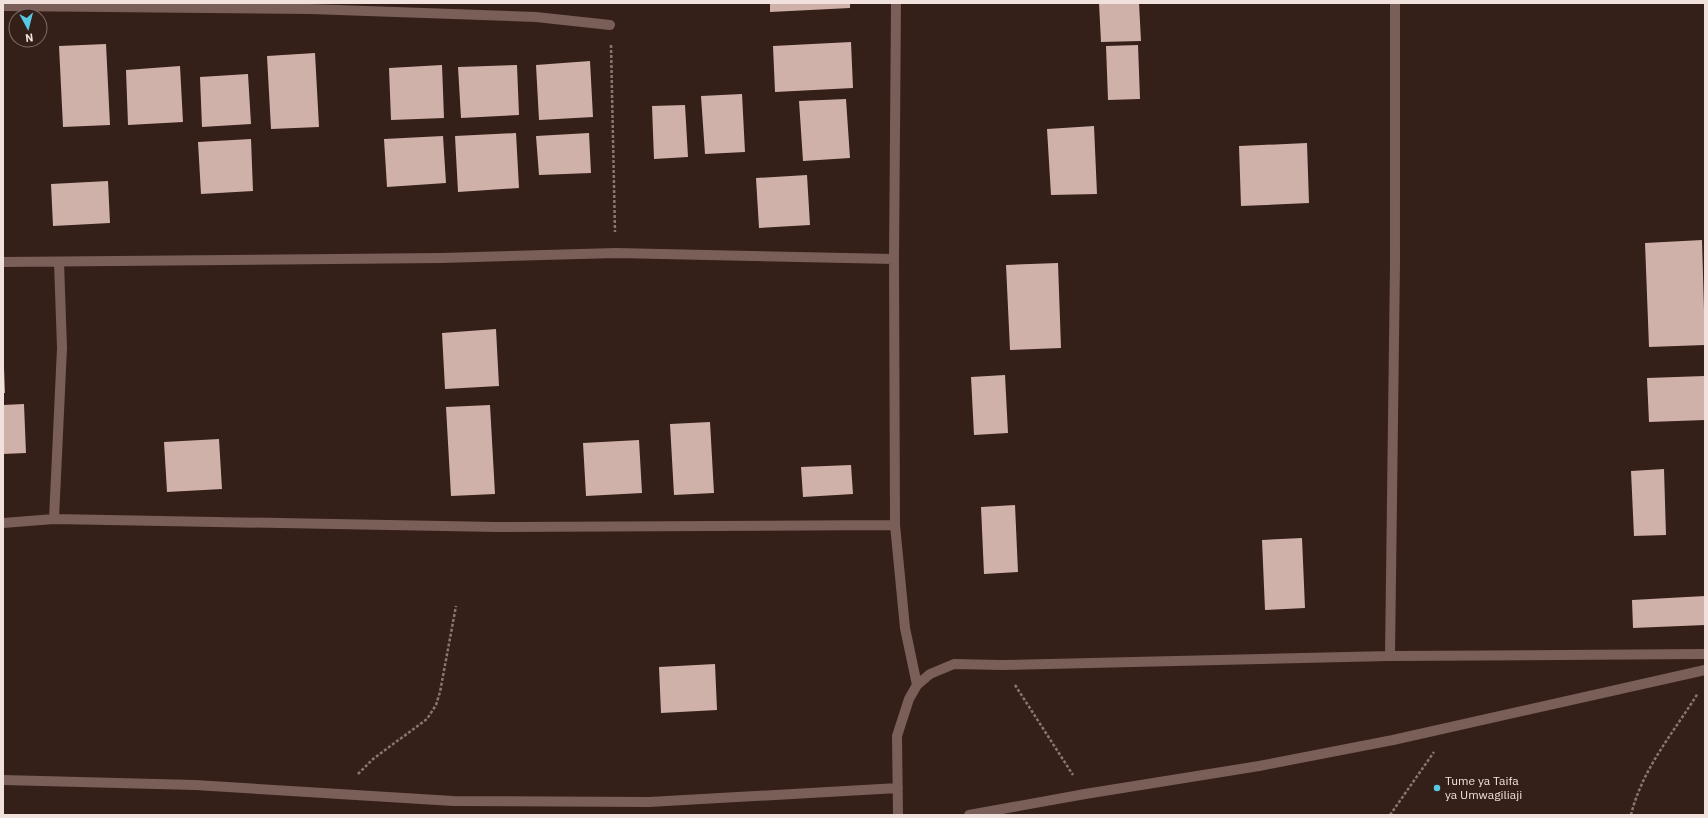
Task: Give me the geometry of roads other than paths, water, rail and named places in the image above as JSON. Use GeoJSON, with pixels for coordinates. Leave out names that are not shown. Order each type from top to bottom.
{"type":"FeatureCollection","features":[{"type":"Feature","properties":{"kind":"street"},"geometry":{"type":"LineString","coordinates":[[896,3],[894,259],[895,526],[905,628],[917,685]]}},
{"type":"Feature","properties":{"kind":"street"},"geometry":{"type":"LineString","coordinates":[[1390,656],[1395,263],[1395,3]]}},
{"type":"Feature","properties":{"kind":"street"},"geometry":{"type":"LineString","coordinates":[[3,6],[310,9],[536,17],[610,25]]}},
{"type":"Feature","properties":{"kind":"street"},"geometry":{"type":"LineString","coordinates":[[3,262],[442,258],[616,253],[894,259]]}},
{"type":"Feature","properties":{"kind":"street"},"geometry":{"type":"LineString","coordinates":[[54,519],[62,348],[59,262]]}},
{"type":"Feature","properties":{"kind":"street"},"geometry":{"type":"LineString","coordinates":[[3,523],[54,519],[489,527],[895,526]]}},
{"type":"Feature","properties":{"kind":"street"},"geometry":{"type":"LineString","coordinates":[[898,815],[898,736],[909,699],[917,685],[930,674],[954,664],[1002,665],[1390,656],[1705,654]]}},
{"type":"Feature","properties":{"kind":"street"},"geometry":{"type":"LineString","coordinates":[[969,815],[1085,794],[1259,766],[1451,727],[1705,670]]}},
{"type":"Feature","properties":{"kind":"street"},"geometry":{"type":"LineString","coordinates":[[3,780],[195,785],[453,801],[648,802],[898,788]]}},
{"type":"Feature","properties":{"kind":"place","name":"Tume ya Taifa ya Umwagiliaji"},"geometry":{"type":"Point","coordinates":[1437,788]}}]}
